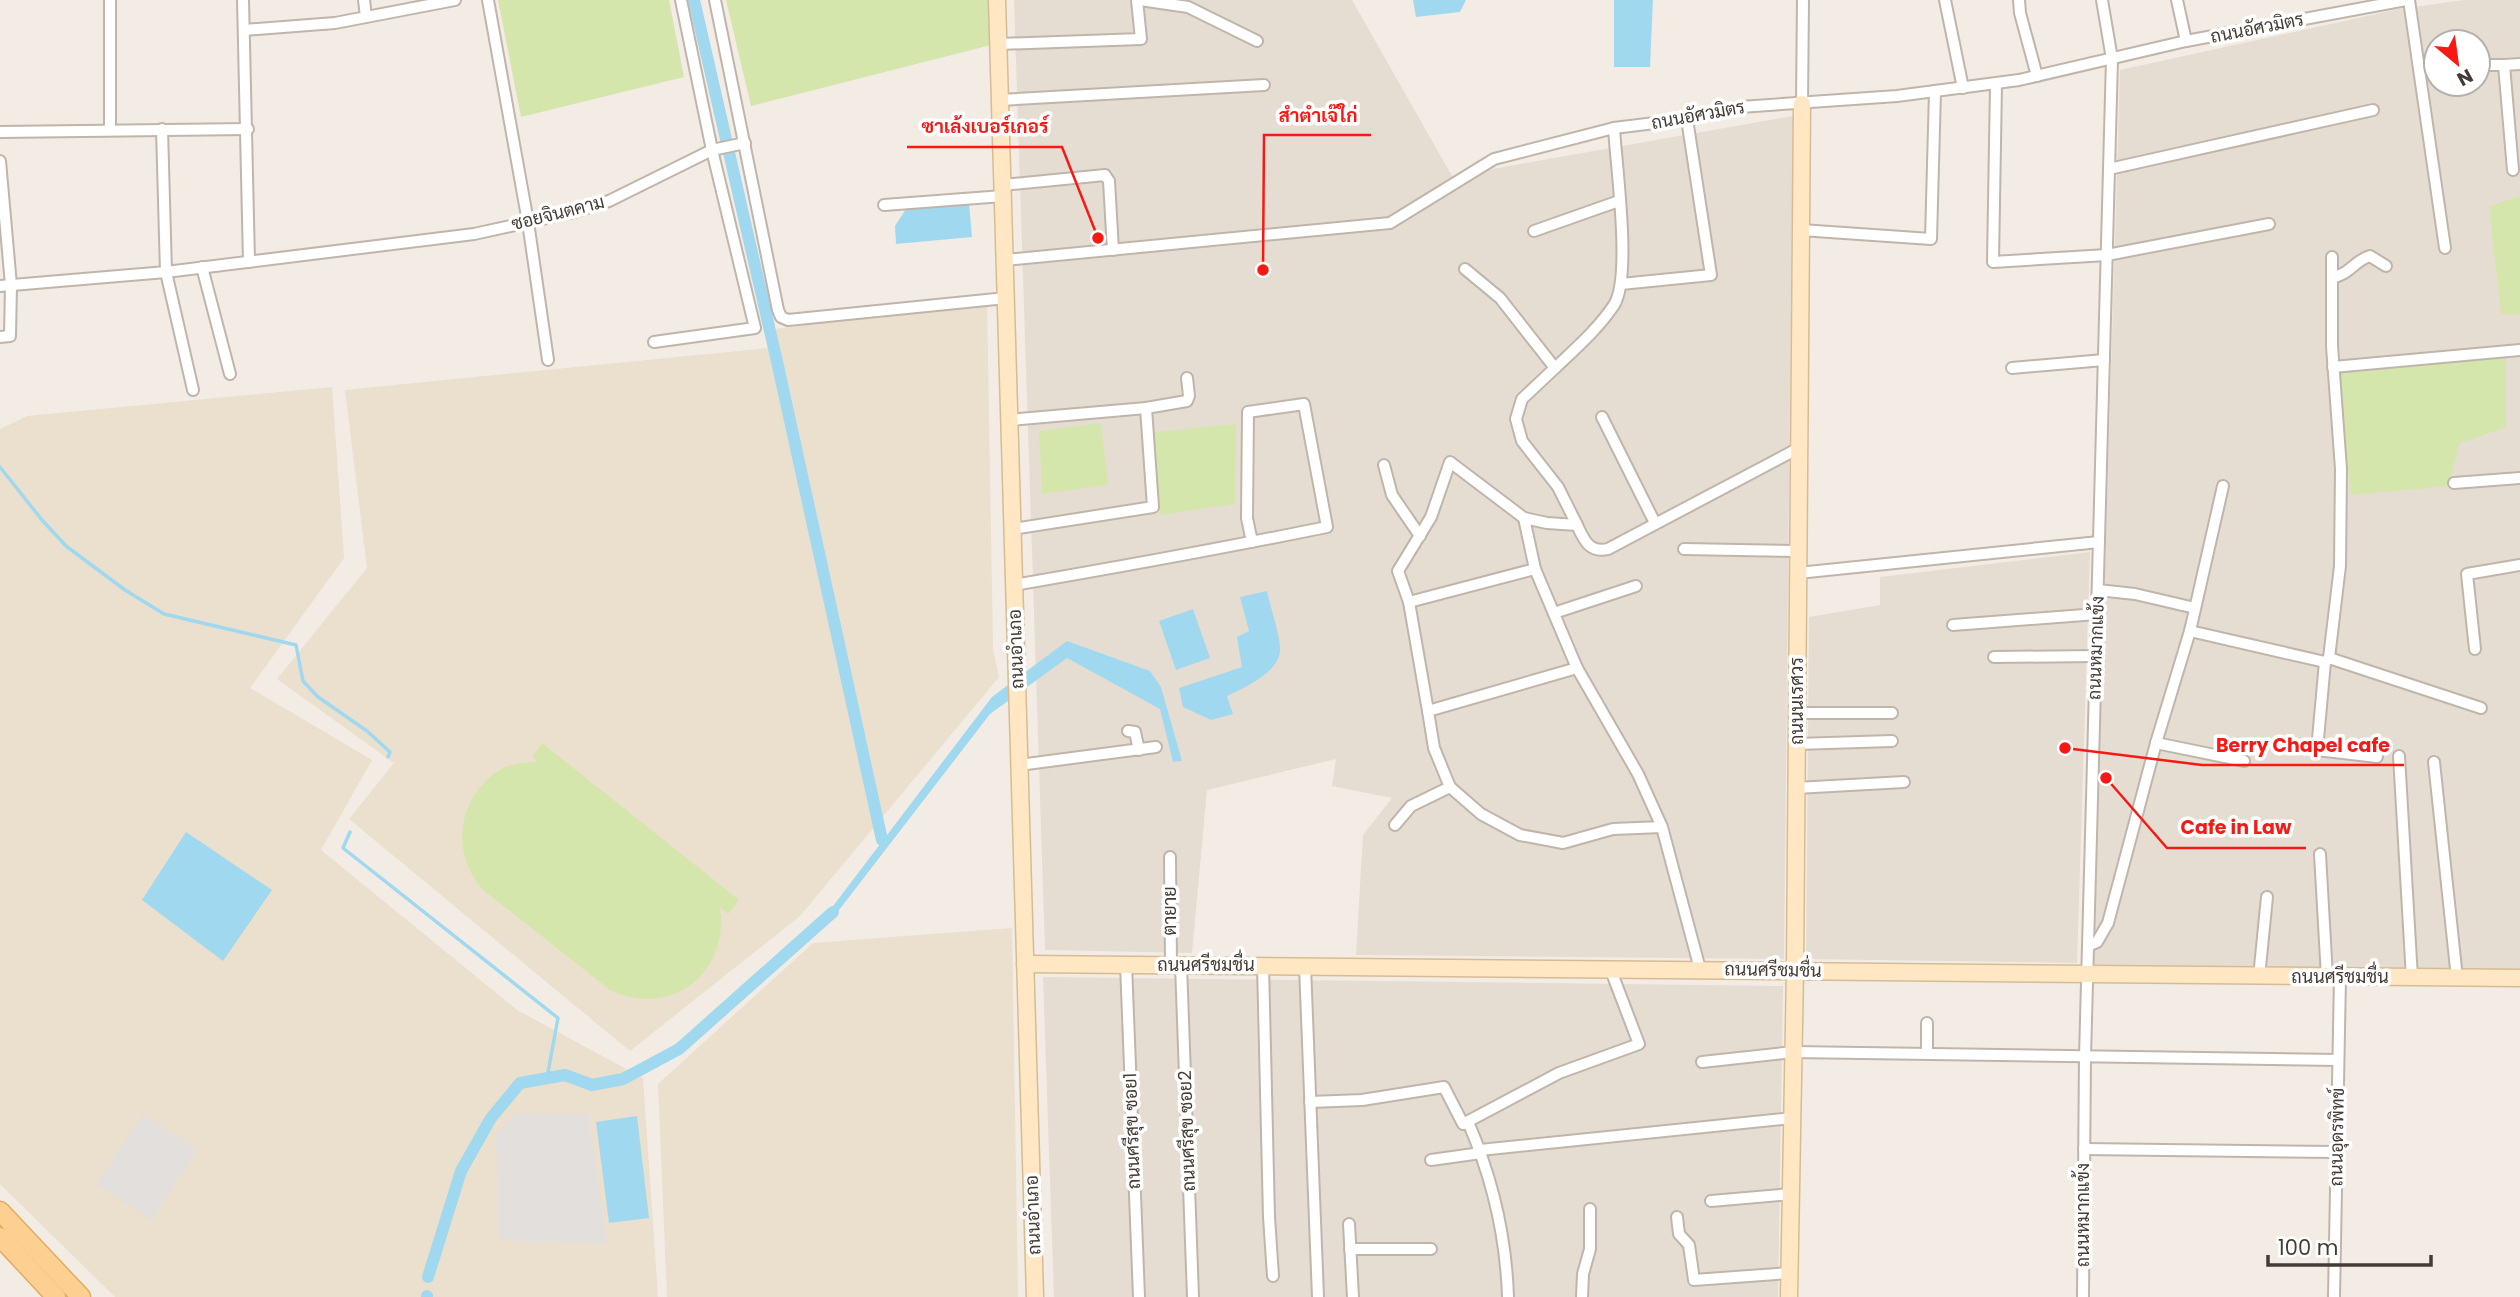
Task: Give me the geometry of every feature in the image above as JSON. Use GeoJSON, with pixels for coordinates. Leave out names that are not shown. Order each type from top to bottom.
{"type":"FeatureCollection","features":[{"type":"Feature","properties":{"kind":"main road"},"geometry":{"type":"LineString","coordinates":[[0,1211],[81,1297]]}},
{"type":"Feature","properties":{"kind":"main road"},"geometry":{"type":"LineString","coordinates":[[0,1237],[56,1297]]}},
{"type":"Feature","properties":{"kind":"street"},"geometry":{"type":"LineString","coordinates":[[110,0],[110,129]]}},
{"type":"Feature","properties":{"kind":"street"},"geometry":{"type":"LineString","coordinates":[[243,0],[249,262]]}},
{"type":"Feature","properties":{"kind":"street"},"geometry":{"type":"LineString","coordinates":[[364,0],[366,17]]}},
{"type":"Feature","properties":{"kind":"street"},"geometry":{"type":"LineString","coordinates":[[244,30],[335,23],[455,0]]}},
{"type":"Feature","properties":{"kind":"street"},"geometry":{"type":"LineString","coordinates":[[488,0],[528,222],[548,360]]}},
{"type":"Feature","properties":{"kind":"street"},"geometry":{"type":"LineString","coordinates":[[653,342],[755,328],[681,0]]}},
{"type":"Feature","properties":{"kind":"street"},"geometry":{"type":"LineString","coordinates":[[715,0],[740,144],[781,317],[788,320],[1006,298]]}},
{"type":"Feature","properties":{"kind":"street","name":"ถนนอำเภอ"},"geometry":{"type":"LineString","coordinates":[[997,0],[1035,1297]]}},
{"type":"Feature","properties":{"kind":"street"},"geometry":{"type":"LineString","coordinates":[[999,44],[1141,39],[1138,0],[1188,7],[1257,41]]}},
{"type":"Feature","properties":{"kind":"street"},"geometry":{"type":"LineString","coordinates":[[1802,0],[1802,104]]}},
{"type":"Feature","properties":{"kind":"street"},"geometry":{"type":"LineString","coordinates":[[1945,0],[1962,88]]}},
{"type":"Feature","properties":{"kind":"street"},"geometry":{"type":"LineString","coordinates":[[2019,0],[2037,76]]}},
{"type":"Feature","properties":{"kind":"street","name":"ถนนหมากแข้ง"},"geometry":{"type":"LineString","coordinates":[[2083,1297],[2085,1058],[2112,60],[2102,0]]}},
{"type":"Feature","properties":{"kind":"street"},"geometry":{"type":"LineString","coordinates":[[2177,0],[2186,41]]}},
{"type":"Feature","properties":{"kind":"street"},"geometry":{"type":"LineString","coordinates":[[2408,0],[2445,248]]}},
{"type":"Feature","properties":{"kind":"street","name":"ถนนอัศวมิตร"},"geometry":{"type":"LineString","coordinates":[[1005,260],[1390,223],[1494,159],[1614,128],[1687,119],[1740,107],[1779,103],[1802,104],[1996,84],[2112,60],[2186,41],[2408,0]]}},
{"type":"Feature","properties":{"kind":"street"},"geometry":{"type":"LineString","coordinates":[[2492,65],[2520,64]]}},
{"type":"Feature","properties":{"kind":"street"},"geometry":{"type":"LineString","coordinates":[[2504,65],[2513,170]]}},
{"type":"Feature","properties":{"kind":"street"},"geometry":{"type":"LineString","coordinates":[[1996,84],[1993,262],[2107,255],[2269,224]]}},
{"type":"Feature","properties":{"kind":"street"},"geometry":{"type":"LineString","coordinates":[[1000,100],[1264,85]]}},
{"type":"Feature","properties":{"kind":"street"},"geometry":{"type":"LineString","coordinates":[[1801,230],[1931,239],[1936,91]]}},
{"type":"Feature","properties":{"kind":"street","name":"ถนนนเรศวร"},"geometry":{"type":"LineString","coordinates":[[1789,1297],[1795,970],[1802,104]]}},
{"type":"Feature","properties":{"kind":"street"},"geometry":{"type":"LineString","coordinates":[[2109,169],[2373,110]]}},
{"type":"Feature","properties":{"kind":"street"},"geometry":{"type":"LineString","coordinates":[[1621,284],[1711,275],[1687,119]]}},
{"type":"Feature","properties":{"kind":"street"},"geometry":{"type":"LineString","coordinates":[[1614,128],[1623,276],[1621,284],[1615,303],[1590,335],[1522,399],[1516,419],[1522,441],[1558,487],[1589,546],[1600,551],[1799,449]]}},
{"type":"Feature","properties":{"kind":"street"},"geometry":{"type":"LineString","coordinates":[[162,129],[166,272],[193,390]]}},
{"type":"Feature","properties":{"kind":"street"},"geometry":{"type":"LineString","coordinates":[[0,132],[248,129]]}},
{"type":"Feature","properties":{"kind":"street","name":"ซอยจินตคาม"},"geometry":{"type":"LineString","coordinates":[[6,286],[166,272],[474,234],[574,212],[609,201],[715,149],[740,144]]}},
{"type":"Feature","properties":{"kind":"street"},"geometry":{"type":"LineString","coordinates":[[0,162],[10,336],[0,337]]}},
{"type":"Feature","properties":{"kind":"street"},"geometry":{"type":"LineString","coordinates":[[884,205],[1003,191],[1105,175],[1109,181],[1113,250]]}},
{"type":"Feature","properties":{"kind":"street"},"geometry":{"type":"LineString","coordinates":[[1534,231],[1619,201]]}},
{"type":"Feature","properties":{"kind":"street"},"geometry":{"type":"LineString","coordinates":[[2332,277],[2342,275],[2370,256],[2386,265]]}},
{"type":"Feature","properties":{"kind":"street"},"geometry":{"type":"LineString","coordinates":[[2332,257],[2333,367],[2341,469],[2340,566],[2317,750],[2377,757]]}},
{"type":"Feature","properties":{"kind":"street"},"geometry":{"type":"LineString","coordinates":[[202,267],[230,374]]}},
{"type":"Feature","properties":{"kind":"street"},"geometry":{"type":"LineString","coordinates":[[1465,269],[1500,298],[1555,368]]}},
{"type":"Feature","properties":{"kind":"street"},"geometry":{"type":"LineString","coordinates":[[2333,367],[2520,350]]}},
{"type":"Feature","properties":{"kind":"street"},"geometry":{"type":"LineString","coordinates":[[2012,368],[2104,360]]}},
{"type":"Feature","properties":{"kind":"street"},"geometry":{"type":"LineString","coordinates":[[1009,420],[1146,408],[1187,401],[1187,378]]}},
{"type":"Feature","properties":{"kind":"street"},"geometry":{"type":"LineString","coordinates":[[1014,585],[1252,542],[1327,527],[1304,404],[1248,412],[1247,518],[1252,542]]}},
{"type":"Feature","properties":{"kind":"street"},"geometry":{"type":"LineString","coordinates":[[1013,529],[1153,507],[1146,408]]}},
{"type":"Feature","properties":{"kind":"street"},"geometry":{"type":"LineString","coordinates":[[1602,416],[1655,523]]}},
{"type":"Feature","properties":{"kind":"street"},"geometry":{"type":"LineString","coordinates":[[1577,525],[1524,518],[1450,462],[1431,517],[1398,571],[1409,602],[1434,748],[1450,787],[1481,814],[1520,835],[1563,844],[1613,829],[1662,827]]}},
{"type":"Feature","properties":{"kind":"street"},"geometry":{"type":"LineString","coordinates":[[1384,464],[1392,495],[1420,536]]}},
{"type":"Feature","properties":{"kind":"street"},"geometry":{"type":"LineString","coordinates":[[2454,483],[2520,478]]}},
{"type":"Feature","properties":{"kind":"street"},"geometry":{"type":"LineString","coordinates":[[2088,946],[2097,942],[2108,923],[2156,743],[2190,631],[2223,486]]}},
{"type":"Feature","properties":{"kind":"street"},"geometry":{"type":"LineString","coordinates":[[1524,518],[1535,569],[1577,668],[1637,774],[1662,827],[1700,969]]}},
{"type":"Feature","properties":{"kind":"street"},"geometry":{"type":"LineString","coordinates":[[1798,573],[2099,542]]}},
{"type":"Feature","properties":{"kind":"street"},"geometry":{"type":"LineString","coordinates":[[1684,549],[1798,551]]}},
{"type":"Feature","properties":{"kind":"street"},"geometry":{"type":"LineString","coordinates":[[2475,649],[2467,574],[2520,565]]}},
{"type":"Feature","properties":{"kind":"street"},"geometry":{"type":"LineString","coordinates":[[1409,602],[1535,569]]}},
{"type":"Feature","properties":{"kind":"street"},"geometry":{"type":"LineString","coordinates":[[1554,613],[1636,586]]}},
{"type":"Feature","properties":{"kind":"street"},"geometry":{"type":"LineString","coordinates":[[2098,590],[2135,594],[2195,608]]}},
{"type":"Feature","properties":{"kind":"street"},"geometry":{"type":"LineString","coordinates":[[1953,625],[2097,614]]}},
{"type":"Feature","properties":{"kind":"street"},"geometry":{"type":"LineString","coordinates":[[2190,631],[2327,660],[2481,708]]}},
{"type":"Feature","properties":{"kind":"street"},"geometry":{"type":"LineString","coordinates":[[1994,657],[2096,656]]}},
{"type":"Feature","properties":{"kind":"street"},"geometry":{"type":"LineString","coordinates":[[1428,710],[1577,668]]}},
{"type":"Feature","properties":{"kind":"street"},"geometry":{"type":"LineString","coordinates":[[1797,713],[1892,713]]}},
{"type":"Feature","properties":{"kind":"street"},"geometry":{"type":"LineString","coordinates":[[1128,731],[1137,735],[1139,750]]}},
{"type":"Feature","properties":{"kind":"street"},"geometry":{"type":"LineString","coordinates":[[1797,744],[1892,741]]}},
{"type":"Feature","properties":{"kind":"street"},"geometry":{"type":"LineString","coordinates":[[2156,743],[2244,761]]}},
{"type":"Feature","properties":{"kind":"street"},"geometry":{"type":"LineString","coordinates":[[1019,765],[1156,747]]}},
{"type":"Feature","properties":{"kind":"street"},"geometry":{"type":"LineString","coordinates":[[2399,756],[2412,978]]}},
{"type":"Feature","properties":{"kind":"street"},"geometry":{"type":"LineString","coordinates":[[2434,762],[2457,978]]}},
{"type":"Feature","properties":{"kind":"street"},"geometry":{"type":"LineString","coordinates":[[1796,788],[1904,782]]}},
{"type":"Feature","properties":{"kind":"street"},"geometry":{"type":"LineString","coordinates":[[1395,825],[1411,806],[1450,787]]}},
{"type":"Feature","properties":{"kind":"street","name":"ถนนอุดรพิทข์"},"geometry":{"type":"LineString","coordinates":[[2320,854],[2333,977],[2338,1059],[2334,1297]]}},
{"type":"Feature","properties":{"kind":"street","name":"ตายาย"},"geometry":{"type":"LineString","coordinates":[[1170,857],[1176,965]]}},
{"type":"Feature","properties":{"kind":"street"},"geometry":{"type":"LineString","coordinates":[[2259,977],[2267,897]]}},
{"type":"Feature","properties":{"kind":"street","name":"ถนนศรีชมชื่น"},"geometry":{"type":"LineString","coordinates":[[1025,964],[2520,978]]}},
{"type":"Feature","properties":{"kind":"street","name":"ถนนศรีสุข ซอย1"},"geometry":{"type":"LineString","coordinates":[[1126,964],[1139,1297]]}},
{"type":"Feature","properties":{"kind":"street","name":"ถนนศรีสุข ซอย2"},"geometry":{"type":"LineString","coordinates":[[1176,965],[1193,1297]]}},
{"type":"Feature","properties":{"kind":"street"},"geometry":{"type":"LineString","coordinates":[[1263,965],[1269,1217],[1273,1276]]}},
{"type":"Feature","properties":{"kind":"street"},"geometry":{"type":"LineString","coordinates":[[1305,966],[1318,1297]]}},
{"type":"Feature","properties":{"kind":"street"},"geometry":{"type":"LineString","coordinates":[[1310,1102],[1362,1100],[1444,1087],[1463,1124],[1468,1122],[1559,1073],[1639,1044],[1610,968]]}},
{"type":"Feature","properties":{"kind":"street"},"geometry":{"type":"LineString","coordinates":[[1927,1023],[1927,1053]]}},
{"type":"Feature","properties":{"kind":"street"},"geometry":{"type":"LineString","coordinates":[[1702,1062],[1793,1052],[2085,1058],[2338,1059]]}},
{"type":"Feature","properties":{"kind":"street"},"geometry":{"type":"LineString","coordinates":[[1431,1160],[1480,1151],[1792,1118]]}},
{"type":"Feature","properties":{"kind":"street"},"geometry":{"type":"LineString","coordinates":[[1468,1122],[1497,1205],[1508,1297]]}},
{"type":"Feature","properties":{"kind":"street"},"geometry":{"type":"LineString","coordinates":[[2084,1149],[2337,1152]]}},
{"type":"Feature","properties":{"kind":"street"},"geometry":{"type":"LineString","coordinates":[[1711,1201],[1791,1194]]}},
{"type":"Feature","properties":{"kind":"street"},"geometry":{"type":"LineString","coordinates":[[1582,1297],[1583,1274],[1590,1249],[1590,1209]]}},
{"type":"Feature","properties":{"kind":"street"},"geometry":{"type":"LineString","coordinates":[[1677,1217],[1679,1234],[1689,1245],[1694,1280],[1789,1273]]}},
{"type":"Feature","properties":{"kind":"street"},"geometry":{"type":"LineString","coordinates":[[1349,1224],[1353,1297]]}},
{"type":"Feature","properties":{"kind":"street"},"geometry":{"type":"LineString","coordinates":[[1350,1249],[1432,1249]]}},
{"type":"Feature","properties":{"kind":"shaded area"},"geometry":{"type":"Polygon","coordinates":[[[1014,0],[1352,0],[1452,176],[1793,116],[1784,959],[1356,955],[1363,835],[1392,798],[1332,786],[1336,759],[1207,790],[1192,953],[1045,950],[1014,0]]]}},
{"type":"Feature","properties":{"kind":"shaded area"},"geometry":{"type":"Polygon","coordinates":[[[2464,0],[2520,0],[2520,971],[2093,968],[2120,70],[2399,9],[2464,0]]]}},
{"type":"Feature","properties":{"kind":"shaded area"},"geometry":{"type":"Polygon","coordinates":[[[987,300],[993,649],[999,677],[800,916],[630,1051],[349,819],[394,763],[277,679],[367,568],[345,390],[768,348],[768,330],[987,300]]]}},
{"type":"Feature","properties":{"kind":"shaded area"},"geometry":{"type":"Polygon","coordinates":[[[332,387],[344,558],[250,688],[372,760],[321,850],[517,1010],[643,1078],[658,1297],[115,1297],[0,1184],[0,429],[27,416],[332,387]]]}},
{"type":"Feature","properties":{"kind":"shaded area"},"geometry":{"type":"Polygon","coordinates":[[[2090,552],[2077,963],[1806,959],[1809,617],[1880,605],[1880,577],[2090,552]]]}},
{"type":"Feature","properties":{"kind":"shaded area"},"geometry":{"type":"Polygon","coordinates":[[[1012,928],[1018,1297],[667,1297],[658,1084],[813,943],[1012,928]]]}},
{"type":"Feature","properties":{"kind":"shaded area"},"geometry":{"type":"Polygon","coordinates":[[[1043,977],[1783,986],[1778,1297],[1054,1297],[1043,977]]]}},
{"type":"Feature","properties":{"kind":"shaded area"},"geometry":{"type":"Polygon","coordinates":[[[516,1113],[588,1114],[607,1244],[499,1240],[496,1134],[516,1113]]]}},
{"type":"Feature","properties":{"kind":"shaded area"},"geometry":{"type":"Polygon","coordinates":[[[143,1114],[197,1150],[151,1220],[97,1184],[143,1114]]]}},
{"type":"Feature","properties":{"kind":"green space"},"geometry":{"type":"Polygon","coordinates":[[[498,0],[669,0],[684,77],[521,117],[498,0]]]}},
{"type":"Feature","properties":{"kind":"green space"},"geometry":{"type":"Polygon","coordinates":[[[726,0],[992,0],[991,45],[751,106],[726,0]]]}},
{"type":"Feature","properties":{"kind":"green space"},"geometry":{"type":"Polygon","coordinates":[[[2520,196],[2520,314],[2501,314],[2489,206],[2520,196]]]}},
{"type":"Feature","properties":{"kind":"green space"},"geometry":{"type":"Polygon","coordinates":[[[2506,357],[2506,427],[2459,444],[2449,486],[2351,495],[2338,372],[2506,357]]]}},
{"type":"Feature","properties":{"kind":"green space"},"geometry":{"type":"Polygon","coordinates":[[[1101,423],[1108,485],[1042,494],[1039,431],[1101,423]]]}},
{"type":"Feature","properties":{"kind":"green space"},"geometry":{"type":"Polygon","coordinates":[[[1236,424],[1235,504],[1160,515],[1154,432],[1236,424]]]}},
{"type":"Feature","properties":{"kind":"green space"},"geometry":{"type":"Polygon","coordinates":[[[542,743],[739,900],[728,914],[720,907],[721,931],[716,952],[706,970],[692,984],[674,994],[654,999],[633,997],[610,990],[482,889],[472,875],[462,839],[466,812],[472,799],[479,788],[500,770],[513,765],[537,762],[533,756],[542,743]]]}},
{"type":"Feature","properties":{"kind":"water"},"geometry":{"type":"Polygon","coordinates":[[[1413,0],[1466,0],[1460,12],[1416,17],[1413,0]]]}},
{"type":"Feature","properties":{"kind":"water"},"geometry":{"type":"Polygon","coordinates":[[[1614,0],[1653,0],[1650,67],[1614,67],[1614,0]]]}},
{"type":"Feature","properties":{"kind":"water"},"geometry":{"type":"Polygon","coordinates":[[[969,203],[972,237],[896,244],[895,226],[906,209],[969,203]]]}},
{"type":"Feature","properties":{"kind":"water"},"geometry":{"type":"Polygon","coordinates":[[[1267,591],[1280,645],[1274,666],[1260,678],[1227,696],[1233,714],[1211,720],[1183,707],[1179,688],[1242,667],[1237,637],[1249,631],[1240,597],[1267,591]]]}},
{"type":"Feature","properties":{"kind":"water"},"geometry":{"type":"Polygon","coordinates":[[[1193,609],[1210,658],[1176,670],[1159,621],[1193,609]]]}},
{"type":"Feature","properties":{"kind":"water"},"geometry":{"type":"Polygon","coordinates":[[[1067,641],[1150,671],[1161,687],[1182,761],[1173,762],[1160,709],[1067,658],[990,714],[836,914],[830,910],[992,697],[1067,641]]]}},
{"type":"Feature","properties":{"kind":"water"},"geometry":{"type":"Polygon","coordinates":[[[186,832],[272,890],[223,961],[142,900],[186,832]]]}},
{"type":"Feature","properties":{"kind":"water"},"geometry":{"type":"Polygon","coordinates":[[[637,1116],[649,1218],[609,1223],[596,1122],[637,1116]]]}},
{"type":"Feature","properties":{"kind":"waterway"},"geometry":{"type":"LineString","coordinates":[[694,0],[882,840]]}},
{"type":"Feature","properties":{"kind":"waterway"},"geometry":{"type":"LineString","coordinates":[[0,467],[66,546],[125,590],[164,614],[296,645],[303,681],[318,697],[367,731],[390,752],[388,757]]}},
{"type":"Feature","properties":{"kind":"waterway"},"geometry":{"type":"LineString","coordinates":[[350,832],[343,848],[558,1018],[547,1078]]}},
{"type":"Feature","properties":{"kind":"waterway"},"geometry":{"type":"LineString","coordinates":[[428,1277],[461,1171],[491,1118],[520,1083],[565,1075],[592,1085],[623,1079],[679,1049],[833,912]]}},
{"type":"Feature","properties":{"kind":"place","name":"ซาเล้งเบอร์เกอร์"},"geometry":{"type":"Point","coordinates":[1098,238]}},
{"type":"Feature","properties":{"kind":"place","name":"สำตำเจ๊ใก่"},"geometry":{"type":"Point","coordinates":[1263,270]}},
{"type":"Feature","properties":{"kind":"place","name":"Berry Chapel cafe"},"geometry":{"type":"Point","coordinates":[2065,748]}},
{"type":"Feature","properties":{"kind":"place","name":"Cafe in Law"},"geometry":{"type":"Point","coordinates":[2106,778]}}]}
